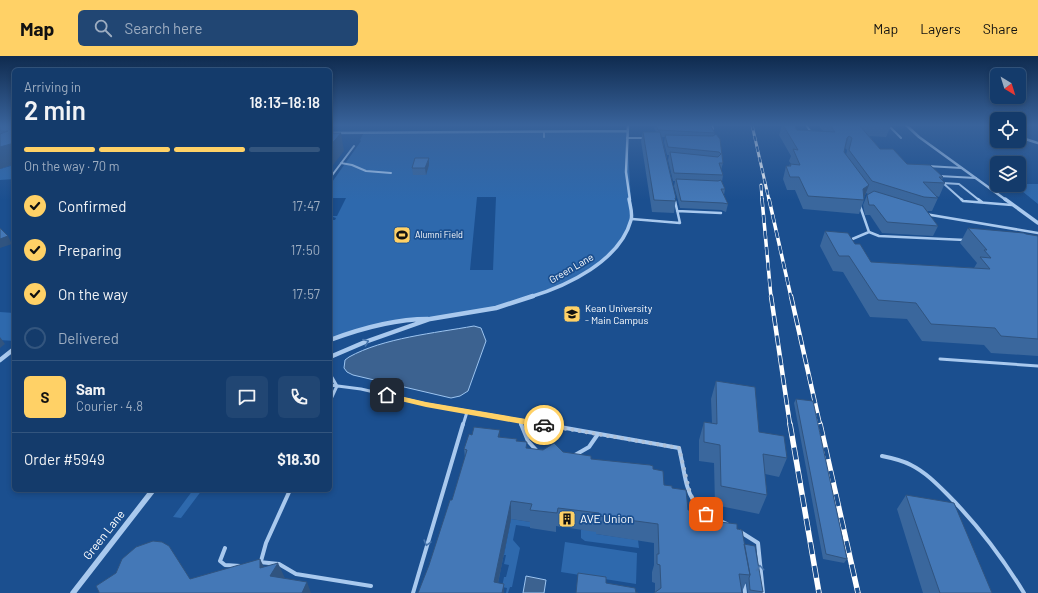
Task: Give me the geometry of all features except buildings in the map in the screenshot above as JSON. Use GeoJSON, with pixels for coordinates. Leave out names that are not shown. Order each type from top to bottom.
{"type":"FeatureCollection","features":[{"type":"Feature","properties":{"kind":"street"},"geometry":{"type":"LineString","coordinates":[[627,150],[626,172],[632,219]]}},
{"type":"Feature","properties":{"kind":"street"},"geometry":{"type":"LineString","coordinates":[[937,150],[1038,223]]}},
{"type":"Feature","properties":{"kind":"street","name":"Green Lane"},"geometry":{"type":"LineString","coordinates":[[332,356],[365,342],[430,319],[511,304],[544,293],[590,270],[623,239],[632,219]]}},
{"type":"Feature","properties":{"kind":"street","name":"Green Lane"},"geometry":{"type":"LineString","coordinates":[[332,339],[390,322],[408,319],[430,319]]}},
{"type":"Feature","properties":{"kind":"street"},"geometry":{"type":"LineString","coordinates":[[0,360],[12,351]]}},
{"type":"Feature","properties":{"kind":"street","name":"Green Lane"},"geometry":{"type":"LineString","coordinates":[[73,593],[151,492]]}},
{"type":"Feature","properties":{"kind":"lane"},"geometry":{"type":"LineString","coordinates":[[332,175],[351,150]]}},
{"type":"Feature","properties":{"kind":"lane"},"geometry":{"type":"LineString","coordinates":[[341,163],[352,165],[366,171],[391,173]]}},
{"type":"Feature","properties":{"kind":"lane"},"geometry":{"type":"LineString","coordinates":[[925,166],[962,168]]}},
{"type":"Feature","properties":{"kind":"lane"},"geometry":{"type":"LineString","coordinates":[[935,176],[976,178]]}},
{"type":"Feature","properties":{"kind":"lane"},"geometry":{"type":"LineString","coordinates":[[982,202],[959,184],[943,183],[962,201],[1012,205]]}},
{"type":"Feature","properties":{"kind":"lane"},"geometry":{"type":"LineString","coordinates":[[632,219],[680,223],[674,197]]}},
{"type":"Feature","properties":{"kind":"lane"},"geometry":{"type":"LineString","coordinates":[[860,203],[860,210],[868,232]]}},
{"type":"Feature","properties":{"kind":"lane"},"geometry":{"type":"LineString","coordinates":[[677,211],[721,213]]}},
{"type":"Feature","properties":{"kind":"lane"},"geometry":{"type":"LineString","coordinates":[[923,214],[1038,233]]}},
{"type":"Feature","properties":{"kind":"lane"},"geometry":{"type":"LineString","coordinates":[[850,244],[850,240],[868,232],[879,236],[947,241],[970,240]]}},
{"type":"Feature","properties":{"kind":"lane"},"geometry":{"type":"LineString","coordinates":[[940,359],[1038,366]]}},
{"type":"Feature","properties":{"kind":"lane"},"geometry":{"type":"LineString","coordinates":[[332,377],[337,386]]}},
{"type":"Feature","properties":{"kind":"lane"},"geometry":{"type":"LineString","coordinates":[[332,385],[468,412],[679,448],[690,493],[695,504],[706,514],[733,527],[758,543],[763,593]]}},
{"type":"Feature","properties":{"kind":"lane"},"geometry":{"type":"LineString","coordinates":[[332,397],[337,386]]}},
{"type":"Feature","properties":{"kind":"lane"},"geometry":{"type":"LineString","coordinates":[[413,593],[438,506],[468,412]]}},
{"type":"Feature","properties":{"kind":"lane"},"geometry":{"type":"LineString","coordinates":[[520,421],[522,433],[528,444],[542,453]]}},
{"type":"Feature","properties":{"kind":"lane"},"geometry":{"type":"LineString","coordinates":[[569,456],[587,449],[594,442],[598,434]]}},
{"type":"Feature","properties":{"kind":"lane"},"geometry":{"type":"LineString","coordinates":[[882,456],[896,458],[912,465],[936,483],[965,510],[980,528],[1024,593]]}},
{"type":"Feature","properties":{"kind":"lane"},"geometry":{"type":"LineString","coordinates":[[261,561],[266,542],[289,492]]}},
{"type":"Feature","properties":{"kind":"lane"},"geometry":{"type":"LineString","coordinates":[[733,527],[736,536]]}},
{"type":"Feature","properties":{"kind":"lane"},"geometry":{"type":"LineString","coordinates":[[225,548],[220,561],[225,565],[241,566],[248,564]]}},
{"type":"Feature","properties":{"kind":"lane"},"geometry":{"type":"LineString","coordinates":[[254,563],[261,561],[277,564],[290,568],[296,574],[371,586]]}},
{"type":"Feature","properties":{"kind":"lane"},"geometry":{"type":"LineString","coordinates":[[743,579],[745,593]]}},
{"type":"Feature","properties":{"kind":"shaded area"},"geometry":{"type":"Polygon","coordinates":[[[355,150],[628,150],[632,219],[627,233],[605,259],[572,280],[511,304],[430,319],[408,319],[332,338],[332,220],[335,220],[336,218],[332,216],[337,216],[346,198],[332,198],[332,182],[355,150]],[[477,197],[470,270],[493,270],[496,197],[477,197]]]}},
{"type":"Feature","properties":{"kind":"shaded area"},"geometry":{"type":"Polygon","coordinates":[[[12,166],[12,179],[0,180],[0,169],[12,166]]]}},
{"type":"Feature","properties":{"kind":"shaded area"},"geometry":{"type":"Polygon","coordinates":[[[1026,184],[1038,184],[1038,204],[1023,192],[1026,192],[1026,184]]]}},
{"type":"Feature","properties":{"kind":"shaded area"},"geometry":{"type":"Polygon","coordinates":[[[0,312],[12,313],[12,341],[0,340],[0,312]]]}},
{"type":"Feature","properties":{"kind":"shaded area"},"geometry":{"type":"Polygon","coordinates":[[[474,326],[481,328],[486,341],[468,391],[460,396],[451,398],[353,375],[347,372],[344,368],[345,360],[349,357],[377,345],[410,337],[474,326]]]}},
{"type":"Feature","properties":{"kind":"shaded area"},"geometry":{"type":"Polygon","coordinates":[[[192,492],[200,492],[181,518],[173,517],[192,492]]]}},
{"type":"Feature","properties":{"kind":"shaded area"},"geometry":{"type":"Polygon","coordinates":[[[511,519],[531,522],[530,527],[516,525],[513,540],[520,548],[512,587],[510,587],[508,593],[506,593],[507,588],[502,587],[509,565],[504,564],[506,555],[504,555],[511,519]]]}},
{"type":"Feature","properties":{"kind":"shaded area"},"geometry":{"type":"Polygon","coordinates":[[[581,530],[596,530],[596,534],[638,540],[639,548],[585,541],[581,538],[581,530]]]}},
{"type":"Feature","properties":{"kind":"shaded area"},"geometry":{"type":"Polygon","coordinates":[[[565,542],[637,553],[636,584],[561,572],[565,542]]]}},
{"type":"Feature","properties":{"kind":"shaded area"},"geometry":{"type":"Polygon","coordinates":[[[526,576],[546,580],[544,593],[523,593],[526,576]]]}},
{"type":"Feature","properties":{"kind":"railway"},"geometry":{"type":"LineString","coordinates":[[758,150],[769,200]]}},
{"type":"Feature","properties":{"kind":"railway"},"geometry":{"type":"LineString","coordinates":[[761,185],[762,200]]}},
{"type":"Feature","properties":{"kind":"railway"},"geometry":{"type":"LineString","coordinates":[[762,199],[771,297]]}},
{"type":"Feature","properties":{"kind":"railway"},"geometry":{"type":"LineString","coordinates":[[769,199],[791,297]]}},
{"type":"Feature","properties":{"kind":"railway"},"geometry":{"type":"LineString","coordinates":[[771,296],[790,425]]}},
{"type":"Feature","properties":{"kind":"railway"},"geometry":{"type":"LineString","coordinates":[[791,296],[820,425]]}},
{"type":"Feature","properties":{"kind":"railway"},"geometry":{"type":"LineString","coordinates":[[790,424],[819,593]]}},
{"type":"Feature","properties":{"kind":"railway"},"geometry":{"type":"LineString","coordinates":[[820,424],[858,593]]}},
{"type":"Feature","properties":{"kind":"way so far"},"geometry":{"type":"LineString","coordinates":[[544,425],[679,448],[690,493],[695,504],[706,514]]}},
{"type":"Feature","properties":{"kind":"place","name":"Alumni Field"},"geometry":{"type":"Point","coordinates":[402,235]}},
{"type":"Feature","properties":{"kind":"place","name":"Kean University - Main Campus"},"geometry":{"type":"Point","coordinates":[572,314]}},
{"type":"Feature","properties":{"kind":"place","name":"AVE Union"},"geometry":{"type":"Point","coordinates":[567,519]}},
{"type":"Feature","properties":{"kind":"route"},"geometry":{"type":"LineString","coordinates":[[387,395],[426,404],[544,425]]}}]}
